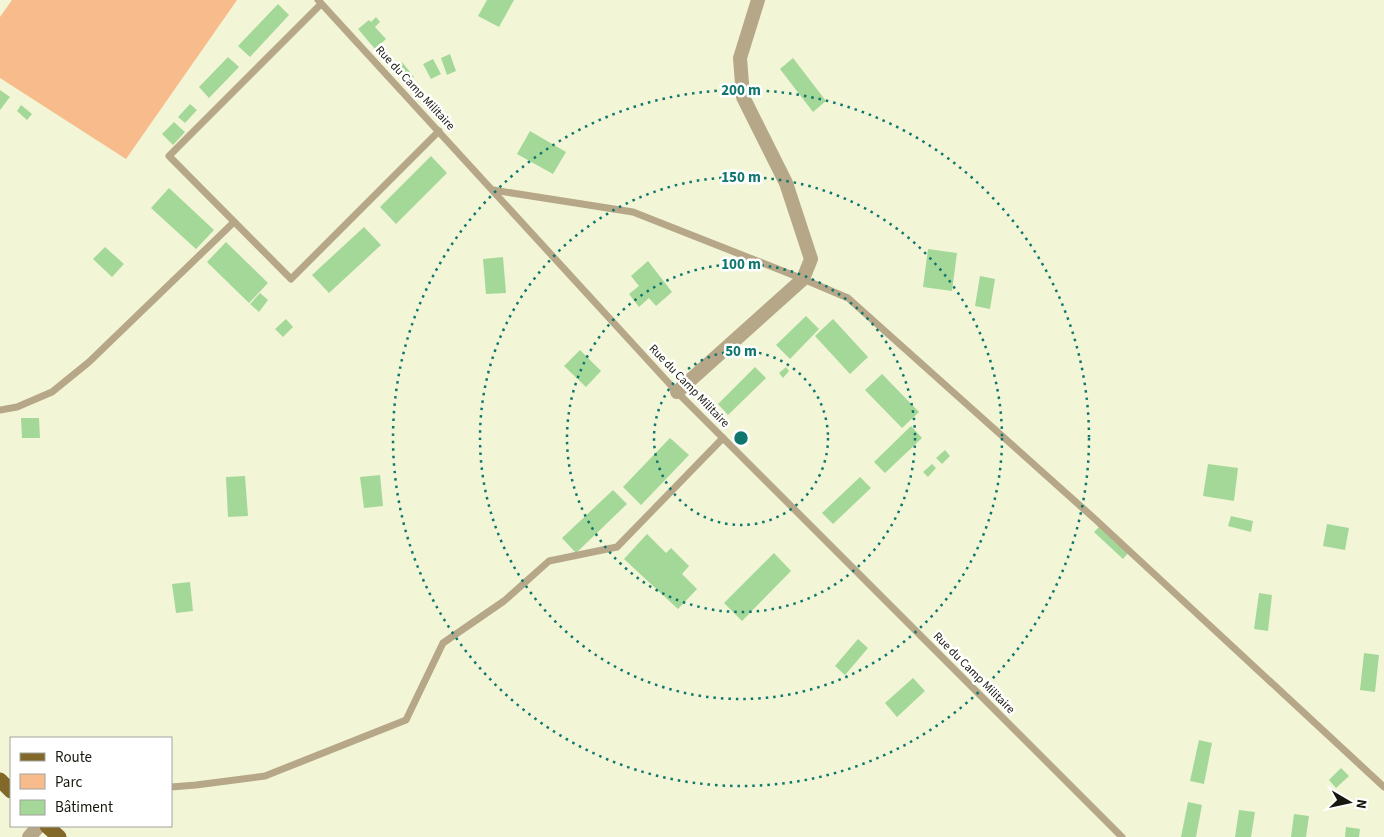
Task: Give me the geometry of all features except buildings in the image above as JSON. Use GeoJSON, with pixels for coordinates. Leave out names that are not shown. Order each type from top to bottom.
{"type":"FeatureCollection","features":[{"type":"Feature","properties":{"kind":"main road"},"geometry":{"type":"LineString","coordinates":[[0,780],[10,790]]}},
{"type":"Feature","properties":{"kind":"main road"},"geometry":{"type":"LineString","coordinates":[[48,827],[59,837]]}},
{"type":"Feature","properties":{"kind":"street"},"geometry":{"type":"LineString","coordinates":[[677,392],[803,279],[811,260],[786,183],[743,97],[740,58],[758,0]]}},
{"type":"Feature","properties":{"kind":"street"},"geometry":{"type":"LineString","coordinates":[[29,837],[38,827]]}},
{"type":"Feature","properties":{"kind":"lane"},"geometry":{"type":"LineString","coordinates":[[320,2],[169,156],[291,279],[439,132]]}},
{"type":"Feature","properties":{"kind":"lane","name":"Rue du Camp Militaire"},"geometry":{"type":"LineString","coordinates":[[320,2],[677,392],[1122,837]]}},
{"type":"Feature","properties":{"kind":"lane"},"geometry":{"type":"LineString","coordinates":[[493,190],[633,212],[848,298],[1096,520],[1384,787]]}},
{"type":"Feature","properties":{"kind":"lane"},"geometry":{"type":"LineString","coordinates":[[0,410],[17,407],[52,392],[88,362],[234,222]]}},
{"type":"Feature","properties":{"kind":"lane"},"geometry":{"type":"LineString","coordinates":[[172,787],[265,776],[406,720],[443,643],[504,602],[549,561],[617,547],[723,438]]}},
{"type":"Feature","properties":{"kind":"green space"},"geometry":{"type":"Polygon","coordinates":[[[12,0],[237,0],[126,159],[0,78],[0,17],[12,0]]]}}]}
